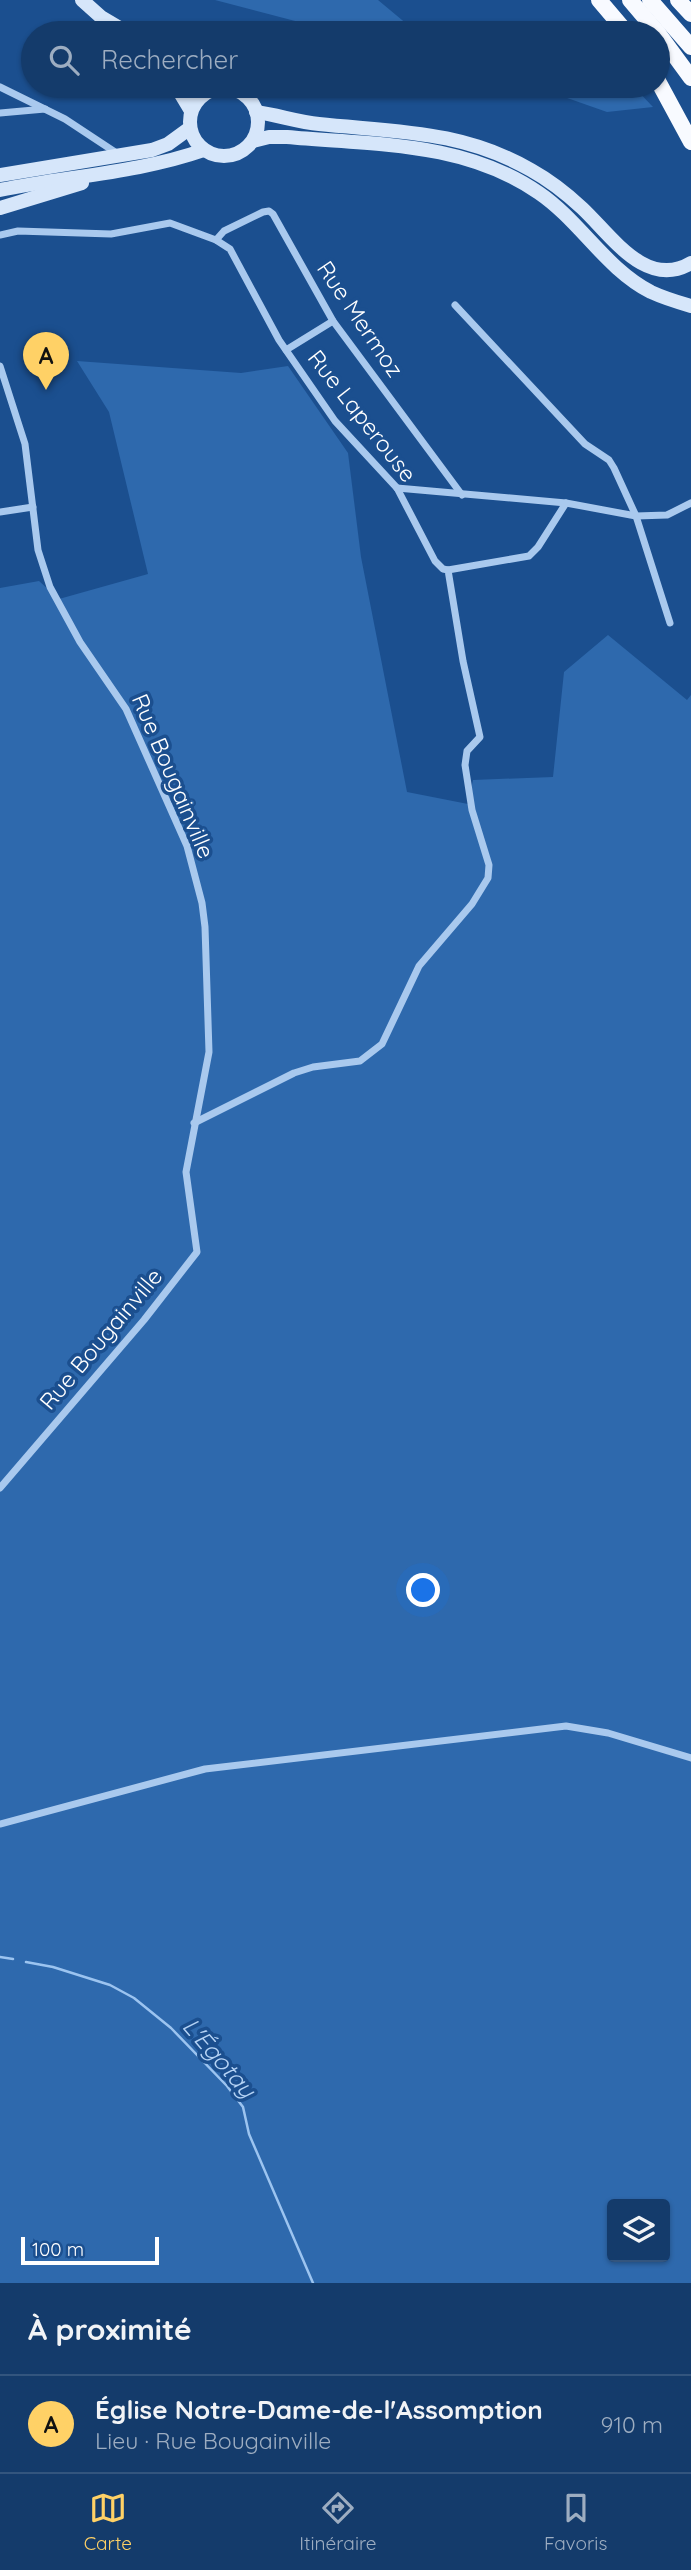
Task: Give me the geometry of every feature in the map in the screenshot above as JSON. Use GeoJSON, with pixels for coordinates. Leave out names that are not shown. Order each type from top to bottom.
{"type":"FeatureCollection","features":[{"type":"Feature","properties":{"kind":"highway"},"geometry":{"type":"LineString","coordinates":[[599,0],[617,21]]}},
{"type":"Feature","properties":{"kind":"highway"},"geometry":{"type":"LineString","coordinates":[[630,0],[648,21]]}},
{"type":"Feature","properties":{"kind":"highway"},"geometry":{"type":"LineString","coordinates":[[650,0],[668,21]]}},
{"type":"Feature","properties":{"kind":"highway"},"geometry":{"type":"LineString","coordinates":[[678,0],[691,14]]}},
{"type":"Feature","properties":{"kind":"highway"},"geometry":{"type":"LineString","coordinates":[[670,23],[691,47]]}},
{"type":"Feature","properties":{"kind":"highway"},"geometry":{"type":"LineString","coordinates":[[670,49],[691,78]]}},
{"type":"Feature","properties":{"kind":"highway"},"geometry":{"type":"LineString","coordinates":[[667,98],[691,142]]}},
{"type":"Feature","properties":{"kind":"main road"},"geometry":{"type":"LineString","coordinates":[[82,0],[110,21]]}},
{"type":"Feature","properties":{"kind":"main road"},"geometry":{"type":"LineString","coordinates":[[183,98],[191,111]]}},
{"type":"Feature","properties":{"kind":"main road"},"geometry":{"type":"LineString","coordinates":[[200,98],[191,111],[190,128],[196,143],[204,150],[220,156],[233,155],[244,150],[253,141],[258,122],[257,111],[247,98]]}},
{"type":"Feature","properties":{"kind":"main road"},"geometry":{"type":"LineString","coordinates":[[257,111],[311,123],[429,134],[480,146],[515,161],[547,180],[582,208],[628,255],[654,268],[669,271],[691,263]]}},
{"type":"Feature","properties":{"kind":"main road"},"geometry":{"type":"LineString","coordinates":[[0,176],[160,148],[190,128]]}},
{"type":"Feature","properties":{"kind":"main road"},"geometry":{"type":"LineString","coordinates":[[253,141],[269,137],[287,137],[395,145],[435,150],[486,165],[519,180],[557,206],[615,265],[649,291],[691,306]]}},
{"type":"Feature","properties":{"kind":"main road"},"geometry":{"type":"LineString","coordinates":[[0,190],[127,170],[204,150]]}},
{"type":"Feature","properties":{"kind":"main road"},"geometry":{"type":"LineString","coordinates":[[0,166],[119,155]]}},
{"type":"Feature","properties":{"kind":"main road"},"geometry":{"type":"LineString","coordinates":[[0,208],[127,170]]}},
{"type":"Feature","properties":{"kind":"street"},"geometry":{"type":"LineString","coordinates":[[0,87],[21,97]]}},
{"type":"Feature","properties":{"kind":"street"},"geometry":{"type":"LineString","coordinates":[[24,98],[46,108],[119,155]]}},
{"type":"Feature","properties":{"kind":"street"},"geometry":{"type":"LineString","coordinates":[[0,113],[46,108]]}},
{"type":"Feature","properties":{"kind":"street","name":"Rue Mermoz"},"geometry":{"type":"LineString","coordinates":[[216,240],[224,231],[263,212],[273,214],[333,321],[462,495]]}},
{"type":"Feature","properties":{"kind":"street"},"geometry":{"type":"LineString","coordinates":[[0,235],[18,231],[111,234],[170,223],[216,240]]}},
{"type":"Feature","properties":{"kind":"street","name":"Rue Laperouse"},"geometry":{"type":"LineString","coordinates":[[194,1122],[294,1073],[333,1064],[351,1064],[371,1054],[382,1044],[419,966],[472,904],[488,878],[489,865],[472,810],[465,765],[467,751],[480,737],[447,570],[435,561],[397,488],[335,421],[286,350],[230,249],[216,240]]}},
{"type":"Feature","properties":{"kind":"street"},"geometry":{"type":"LineString","coordinates":[[455,305],[585,444],[609,460],[636,516],[670,623]]}},
{"type":"Feature","properties":{"kind":"street"},"geometry":{"type":"LineString","coordinates":[[286,350],[333,321]]}},
{"type":"Feature","properties":{"kind":"street","name":"Rue Bougainville"},"geometry":{"type":"LineString","coordinates":[[0,366],[25,444],[41,562],[55,599],[80,642],[126,709],[187,846],[205,927],[209,1052],[186,1172],[197,1252],[144,1320],[0,1488]]}},
{"type":"Feature","properties":{"kind":"street"},"geometry":{"type":"LineString","coordinates":[[397,488],[566,503],[636,516],[667,515],[691,503]]}},
{"type":"Feature","properties":{"kind":"street"},"geometry":{"type":"LineString","coordinates":[[447,570],[530,556],[566,503]]}},
{"type":"Feature","properties":{"kind":"street"},"geometry":{"type":"LineString","coordinates":[[0,512],[33,507]]}},
{"type":"Feature","properties":{"kind":"street"},"geometry":{"type":"LineString","coordinates":[[0,1824],[205,1769],[566,1726],[608,1733],[691,1758]]}},
{"type":"Feature","properties":{"kind":"shaded area"},"geometry":{"type":"Polygon","coordinates":[[[215,0],[378,0],[403,21],[295,21],[215,0]]]}},
{"type":"Feature","properties":{"kind":"shaded area"},"geometry":{"type":"Polygon","coordinates":[[[567,98],[644,98],[653,107],[607,112],[567,98]]]}},
{"type":"Feature","properties":{"kind":"shaded area"},"geometry":{"type":"Polygon","coordinates":[[[77,361],[241,373],[288,366],[348,453],[361,557],[407,792],[468,804],[473,780],[553,777],[564,672],[608,635],[687,700],[691,695],[691,2283],[0,2283],[0,588],[39,581],[59,599],[148,574],[109,412],[77,361]]]}},
{"type":"Feature","properties":{"kind":"waterway","name":"L'Égotay"},"geometry":{"type":"LineString","coordinates":[[0,1957],[13,1959]]}},
{"type":"Feature","properties":{"kind":"waterway","name":"L'Égotay"},"geometry":{"type":"LineString","coordinates":[[26,1962],[53,1967],[110,1985],[134,1998],[171,2028],[227,2086],[243,2107],[249,2134],[313,2283]]}},
{"type":"Feature","properties":{"kind":"place","name":"Église Notre-Dame-de-l'Assomption"},"geometry":{"type":"Point","coordinates":[46,390]}}]}
